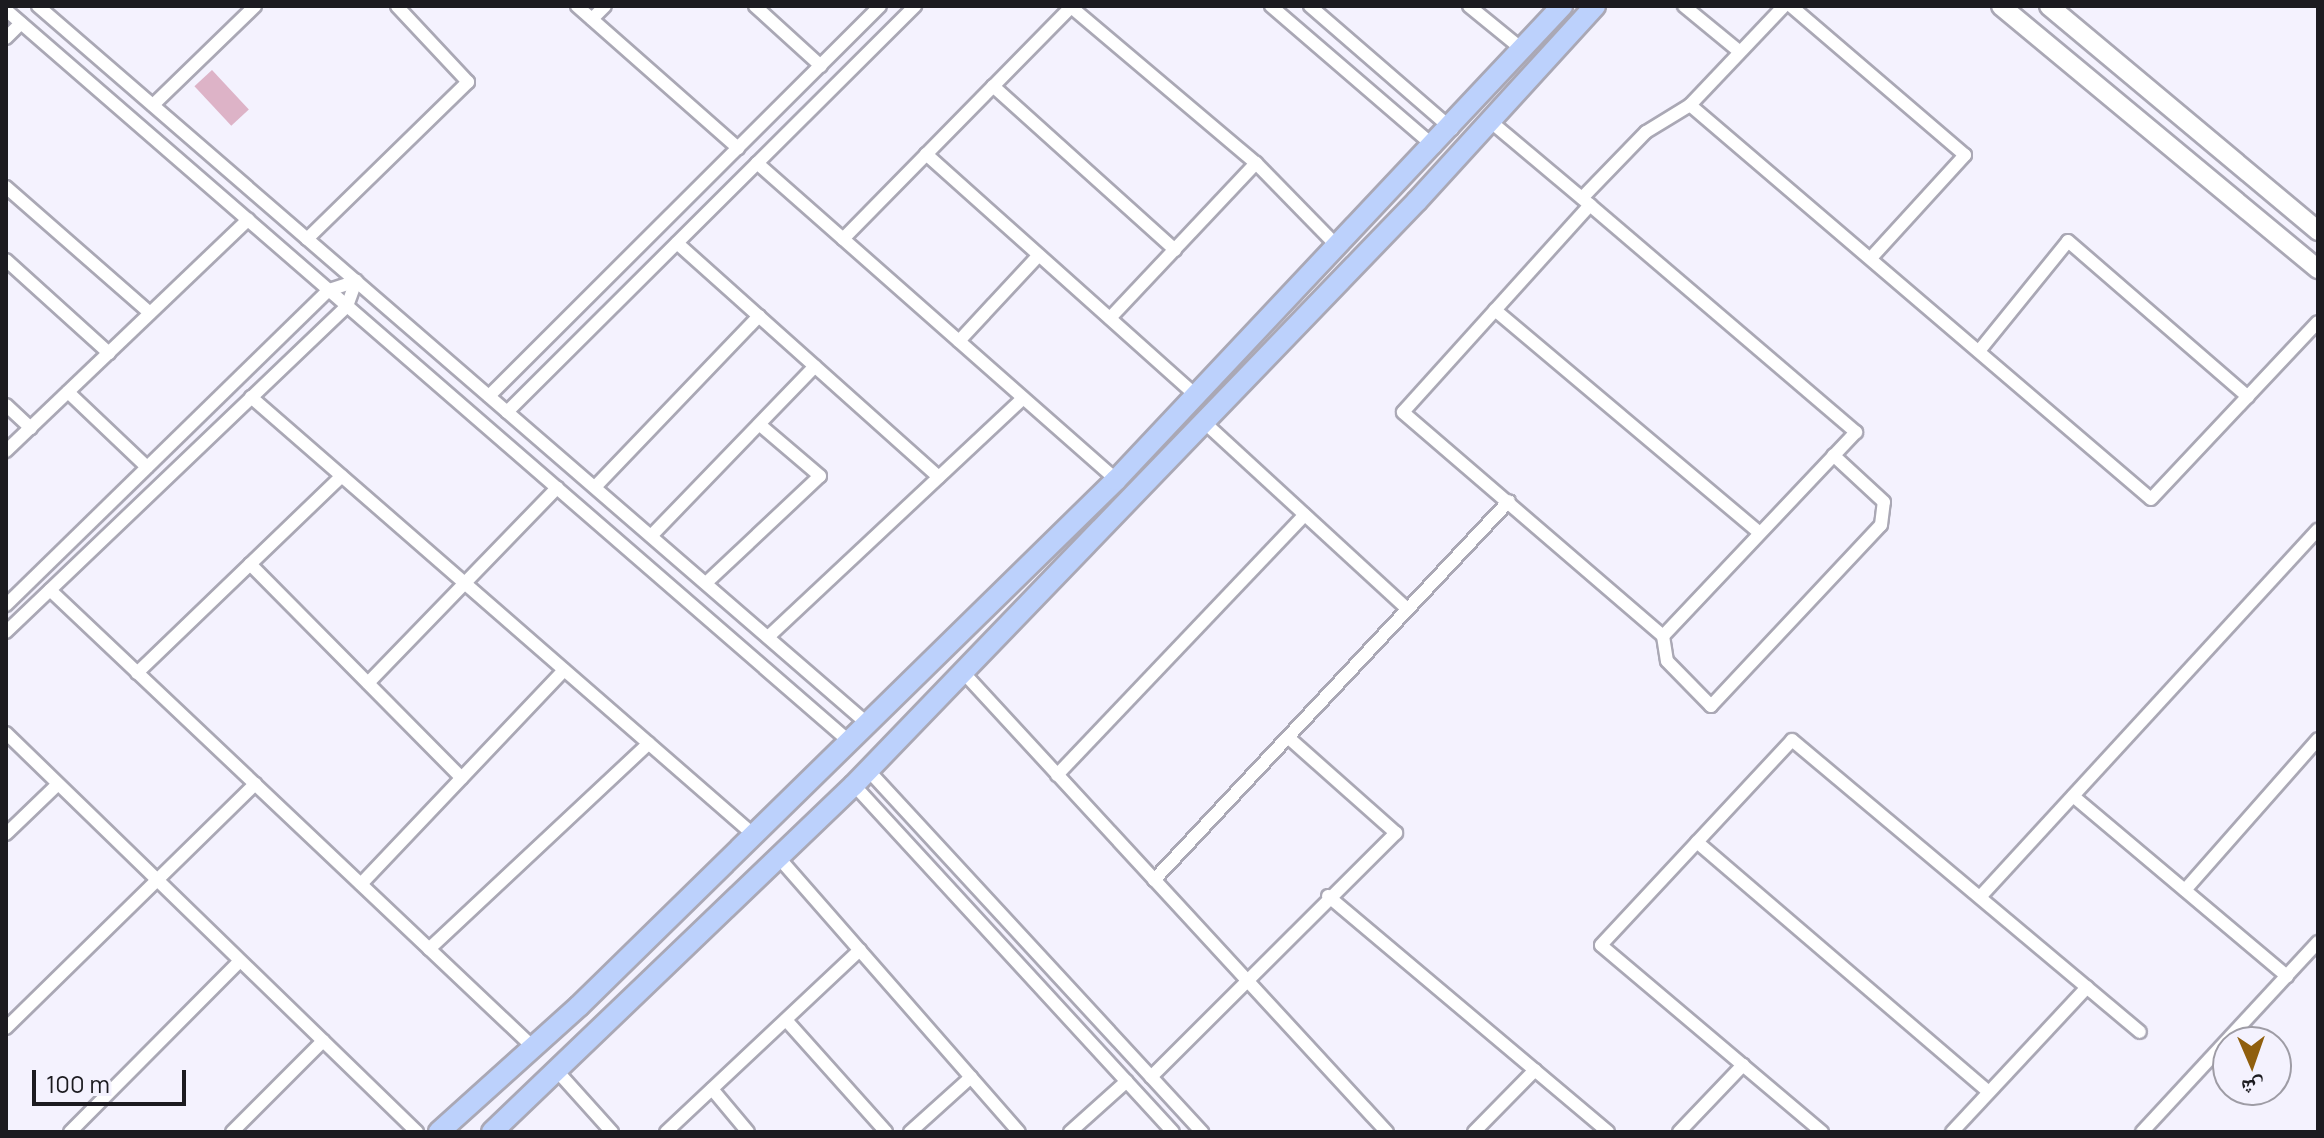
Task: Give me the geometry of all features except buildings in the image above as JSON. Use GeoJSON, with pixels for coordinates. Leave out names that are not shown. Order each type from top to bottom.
{"type":"FeatureCollection","features":[{"type":"Feature","properties":{"kind":"main road"},"geometry":{"type":"LineString","coordinates":[[439,1132],[755,836],[1116,480],[1452,129],[1562,6]]}},
{"type":"Feature","properties":{"kind":"main road"},"geometry":{"type":"LineString","coordinates":[[492,1132],[558,1072],[861,777],[1205,423],[1595,6]]}},
{"type":"Feature","properties":{"kind":"main road"},"geometry":{"type":"LineString","coordinates":[[2001,6],[2318,269]]}},
{"type":"Feature","properties":{"kind":"main road"},"geometry":{"type":"LineString","coordinates":[[2049,6],[2318,231]]}},
{"type":"Feature","properties":{"kind":"street"},"geometry":{"type":"LineString","coordinates":[[38,6],[869,725]]}},
{"type":"Feature","properties":{"kind":"street"},"geometry":{"type":"LineString","coordinates":[[153,105],[255,6]]}},
{"type":"Feature","properties":{"kind":"street"},"geometry":{"type":"LineString","coordinates":[[307,239],[468,82],[397,6]]}},
{"type":"Feature","properties":{"kind":"street"},"geometry":{"type":"LineString","coordinates":[[577,6],[738,148]]}},
{"type":"Feature","properties":{"kind":"street"},"geometry":{"type":"LineString","coordinates":[[592,19],[605,6]]}},
{"type":"Feature","properties":{"kind":"street"},"geometry":{"type":"LineString","coordinates":[[755,6],[821,66]]}},
{"type":"Feature","properties":{"kind":"street"},"geometry":{"type":"LineString","coordinates":[[489,396],[880,6]]}},
{"type":"Feature","properties":{"kind":"street"},"geometry":{"type":"LineString","coordinates":[[507,412],[915,6]]}},
{"type":"Feature","properties":{"kind":"street"},"geometry":{"type":"LineString","coordinates":[[843,239],[1070,6],[1256,163],[1338,247]]}},
{"type":"Feature","properties":{"kind":"street"},"geometry":{"type":"LineString","coordinates":[[1271,6],[1435,147]]}},
{"type":"Feature","properties":{"kind":"street"},"geometry":{"type":"LineString","coordinates":[[1310,6],[1452,129]]}},
{"type":"Feature","properties":{"kind":"street"},"geometry":{"type":"LineString","coordinates":[[1469,6],[1523,50]]}},
{"type":"Feature","properties":{"kind":"street"},"geometry":{"type":"LineString","coordinates":[[1684,6],[1740,52]]}},
{"type":"Feature","properties":{"kind":"street"},"geometry":{"type":"LineString","coordinates":[[1784,6],[1690,105],[1646,132],[1495,310],[1403,412],[1663,636],[1667,661],[1711,706],[1881,525],[1884,502],[1833,455]]}},
{"type":"Feature","properties":{"kind":"street"},"geometry":{"type":"LineString","coordinates":[[1791,6],[1965,155],[1871,258]]}},
{"type":"Feature","properties":{"kind":"street"},"geometry":{"type":"LineString","coordinates":[[6,10],[851,743]]}},
{"type":"Feature","properties":{"kind":"street"},"geometry":{"type":"LineString","coordinates":[[865,21],[882,39]]}},
{"type":"Feature","properties":{"kind":"street"},"geometry":{"type":"LineString","coordinates":[[6,38],[21,23]]}},
{"type":"Feature","properties":{"kind":"street"},"geometry":{"type":"LineString","coordinates":[[993,86],[1175,250]]}},
{"type":"Feature","properties":{"kind":"street"},"geometry":{"type":"LineString","coordinates":[[1690,105],[2151,499],[2318,322]]}},
{"type":"Feature","properties":{"kind":"street"},"geometry":{"type":"LineString","coordinates":[[1490,121],[1856,432],[1663,636]]}},
{"type":"Feature","properties":{"kind":"street"},"geometry":{"type":"LineString","coordinates":[[926,154],[1197,396]]}},
{"type":"Feature","properties":{"kind":"street"},"geometry":{"type":"LineString","coordinates":[[757,163],[1116,480]]}},
{"type":"Feature","properties":{"kind":"street"},"geometry":{"type":"LineString","coordinates":[[1110,318],[1256,163]]}},
{"type":"Feature","properties":{"kind":"street"},"geometry":{"type":"LineString","coordinates":[[6,187],[150,313]]}},
{"type":"Feature","properties":{"kind":"street"},"geometry":{"type":"LineString","coordinates":[[6,451],[248,220]]}},
{"type":"Feature","properties":{"kind":"street"},"geometry":{"type":"LineString","coordinates":[[1979,351],[2068,241],[2248,397]]}},
{"type":"Feature","properties":{"kind":"street"},"geometry":{"type":"LineString","coordinates":[[677,243],[939,477]]}},
{"type":"Feature","properties":{"kind":"street"},"geometry":{"type":"LineString","coordinates":[[959,341],[1039,255]]}},
{"type":"Feature","properties":{"kind":"street"},"geometry":{"type":"LineString","coordinates":[[6,260],[109,353]]}},
{"type":"Feature","properties":{"kind":"street"},"geometry":{"type":"LineString","coordinates":[[6,605],[329,290],[356,281]]}},
{"type":"Feature","properties":{"kind":"street"},"geometry":{"type":"LineString","coordinates":[[6,632],[347,306],[356,281]]}},
{"type":"Feature","properties":{"kind":"street"},"geometry":{"type":"LineString","coordinates":[[1495,310],[1759,532]]}},
{"type":"Feature","properties":{"kind":"street"},"geometry":{"type":"LineString","coordinates":[[595,487],[759,316]]}},
{"type":"Feature","properties":{"kind":"street"},"geometry":{"type":"LineString","coordinates":[[651,536],[815,366]]}},
{"type":"Feature","properties":{"kind":"street"},"geometry":{"type":"LineString","coordinates":[[68,392],[147,467]]}},
{"type":"Feature","properties":{"kind":"street"},"geometry":{"type":"LineString","coordinates":[[251,397],[755,836]]}},
{"type":"Feature","properties":{"kind":"street"},"geometry":{"type":"LineString","coordinates":[[768,637],[1023,398]]}},
{"type":"Feature","properties":{"kind":"street"},"geometry":{"type":"LineString","coordinates":[[6,405],[31,428]]}},
{"type":"Feature","properties":{"kind":"street"},"geometry":{"type":"LineString","coordinates":[[1205,423],[1407,609]]}},
{"type":"Feature","properties":{"kind":"street"},"geometry":{"type":"LineString","coordinates":[[706,583],[820,476],[760,425]]}},
{"type":"Feature","properties":{"kind":"street"},"geometry":{"type":"LineString","coordinates":[[137,673],[342,476]]}},
{"type":"Feature","properties":{"kind":"street"},"geometry":{"type":"LineString","coordinates":[[368,683],[557,488]]}},
{"type":"Feature","properties":{"kind":"street"},"geometry":{"type":"LineString","coordinates":[[1154,880],[1509,501]]}},
{"type":"Feature","properties":{"kind":"street"},"geometry":{"type":"LineString","coordinates":[[1057,775],[1305,515]]}},
{"type":"Feature","properties":{"kind":"street"},"geometry":{"type":"LineString","coordinates":[[1980,897],[2318,530]]}},
{"type":"Feature","properties":{"kind":"street"},"geometry":{"type":"LineString","coordinates":[[250,564],[462,778]]}},
{"type":"Feature","properties":{"kind":"street"},"geometry":{"type":"LineString","coordinates":[[50,590],[533,1047]]}},
{"type":"Feature","properties":{"kind":"street"},"geometry":{"type":"LineString","coordinates":[[361,884],[564,670]]}},
{"type":"Feature","properties":{"kind":"street"},"geometry":{"type":"LineString","coordinates":[[962,671],[1387,1132]]}},
{"type":"Feature","properties":{"kind":"street"},"geometry":{"type":"LineString","coordinates":[[6,733],[417,1132]]}},
{"type":"Feature","properties":{"kind":"street"},"geometry":{"type":"LineString","coordinates":[[1151,1077],[1328,896],[1396,833],[1288,737]]}},
{"type":"Feature","properties":{"kind":"street"},"geometry":{"type":"LineString","coordinates":[[2185,890],[2318,739]]}},
{"type":"Feature","properties":{"kind":"street"},"geometry":{"type":"LineString","coordinates":[[1822,1132],[1601,945],[1792,740],[2140,1032]]}},
{"type":"Feature","properties":{"kind":"street"},"geometry":{"type":"LineString","coordinates":[[429,949],[649,743]]}},
{"type":"Feature","properties":{"kind":"street"},"geometry":{"type":"LineString","coordinates":[[861,777],[1202,1132]]}},
{"type":"Feature","properties":{"kind":"street"},"geometry":{"type":"LineString","coordinates":[[861,777],[1173,1132]]}},
{"type":"Feature","properties":{"kind":"street"},"geometry":{"type":"LineString","coordinates":[[6,834],[58,784]]}},
{"type":"Feature","properties":{"kind":"street"},"geometry":{"type":"LineString","coordinates":[[6,1028],[255,784]]}},
{"type":"Feature","properties":{"kind":"street"},"geometry":{"type":"LineString","coordinates":[[2073,796],[2287,976]]}},
{"type":"Feature","properties":{"kind":"street"},"geometry":{"type":"LineString","coordinates":[[1697,842],[1989,1092]]}},
{"type":"Feature","properties":{"kind":"street"},"geometry":{"type":"LineString","coordinates":[[779,858],[1019,1132]]}},
{"type":"Feature","properties":{"kind":"street"},"geometry":{"type":"LineString","coordinates":[[1328,896],[1608,1132]]}},
{"type":"Feature","properties":{"kind":"street"},"geometry":{"type":"LineString","coordinates":[[2142,1132],[2318,942]]}},
{"type":"Feature","properties":{"kind":"street"},"geometry":{"type":"LineString","coordinates":[[666,1132],[860,950]]}},
{"type":"Feature","properties":{"kind":"street"},"geometry":{"type":"LineString","coordinates":[[72,1131],[240,961]]}},
{"type":"Feature","properties":{"kind":"street"},"geometry":{"type":"LineString","coordinates":[[1952,1132],[2087,987]]}},
{"type":"Feature","properties":{"kind":"street"},"geometry":{"type":"LineString","coordinates":[[786,1020],[886,1132]]}},
{"type":"Feature","properties":{"kind":"street"},"geometry":{"type":"LineString","coordinates":[[232,1132],[323,1041]]}},
{"type":"Feature","properties":{"kind":"street"},"geometry":{"type":"LineString","coordinates":[[1679,1132],[1743,1065]]}},
{"type":"Feature","properties":{"kind":"street"},"geometry":{"type":"LineString","coordinates":[[1474,1132],[1535,1070]]}},
{"type":"Feature","properties":{"kind":"street"},"geometry":{"type":"LineString","coordinates":[[558,1072],[612,1132]]}},
{"type":"Feature","properties":{"kind":"street"},"geometry":{"type":"LineString","coordinates":[[910,1132],[971,1077]]}},
{"type":"Feature","properties":{"kind":"street"},"geometry":{"type":"LineString","coordinates":[[1070,1132],[1127,1081]]}},
{"type":"Feature","properties":{"kind":"street"},"geometry":{"type":"LineString","coordinates":[[712,1089],[748,1132]]}},
{"type":"Feature","properties":{"kind":"shaded area"},"geometry":{"type":"Polygon","coordinates":[[[212,70],[249,109],[231,126],[194,86],[212,70]]]}}]}
